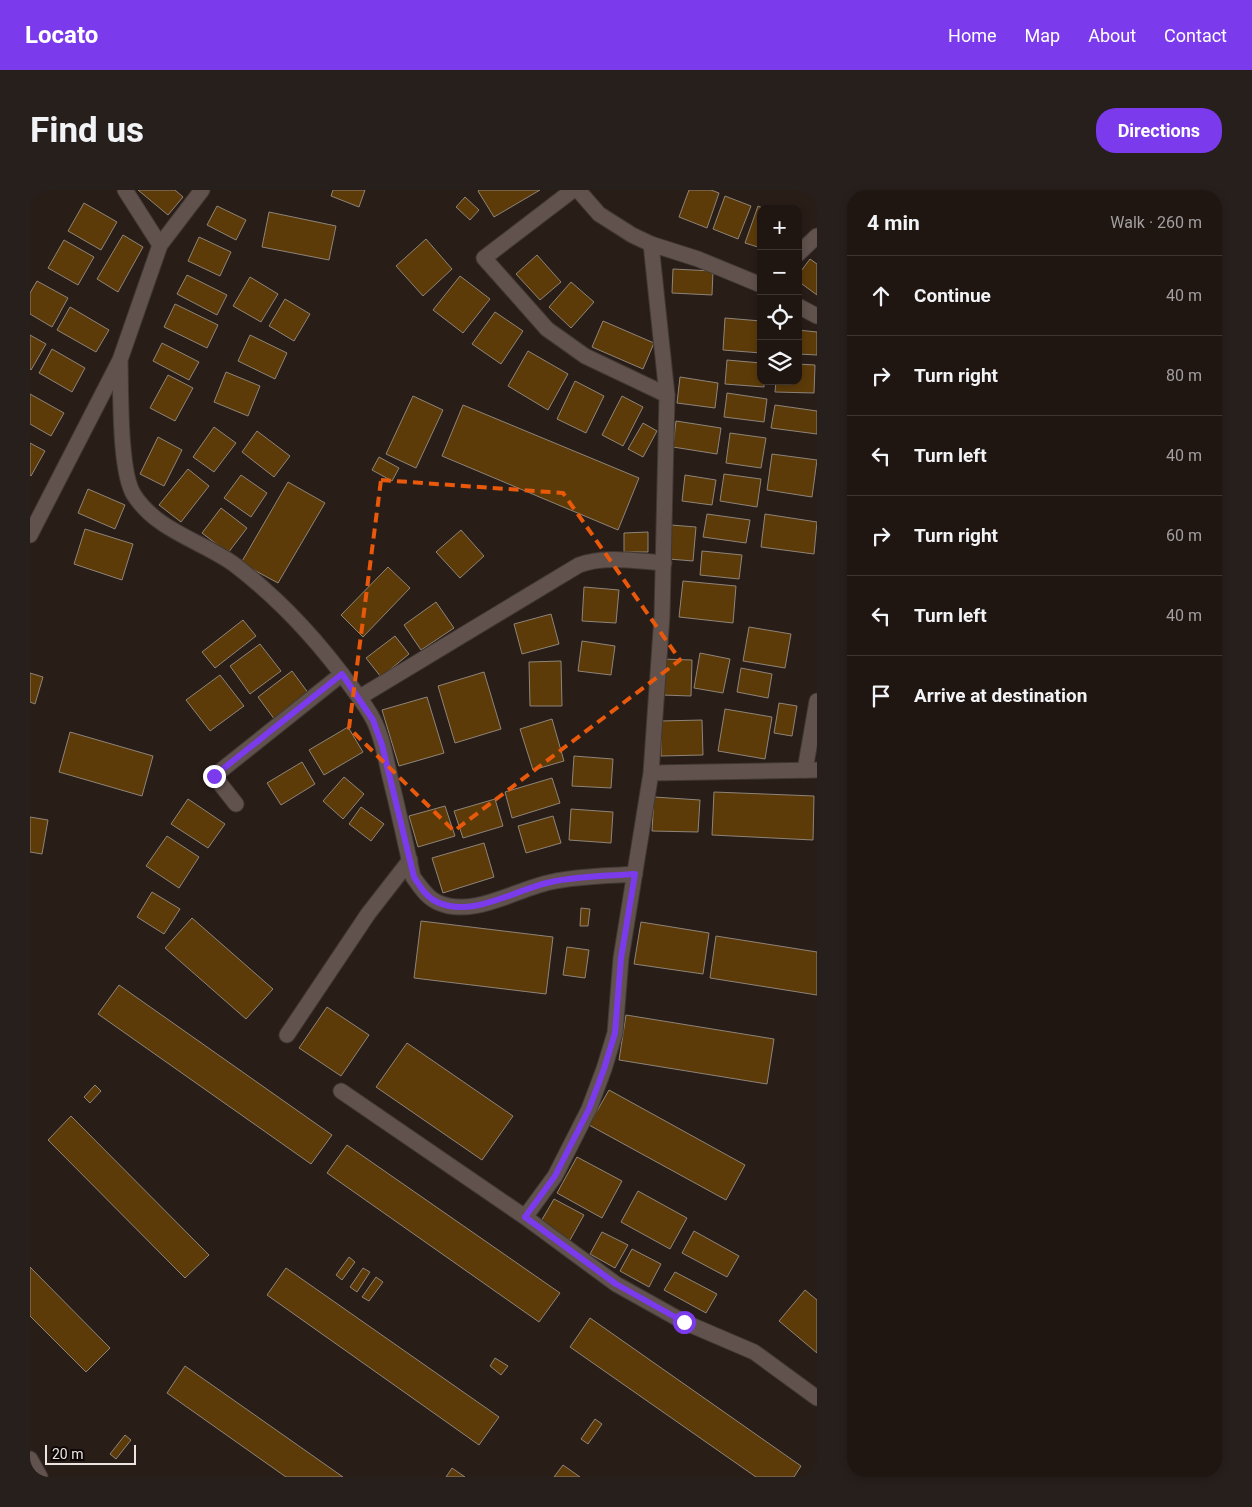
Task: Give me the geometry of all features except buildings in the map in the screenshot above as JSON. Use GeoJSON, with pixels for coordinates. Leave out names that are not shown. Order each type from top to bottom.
{"type":"FeatureCollection","features":[{"type":"Feature","properties":{"kind":"street"},"geometry":{"type":"LineString","coordinates":[[125,190],[160,245]]}},
{"type":"Feature","properties":{"kind":"street"},"geometry":{"type":"LineString","coordinates":[[30,535],[120,360],[160,245],[202,190]]}},
{"type":"Feature","properties":{"kind":"street"},"geometry":{"type":"LineString","coordinates":[[573,190],[484,258],[547,329],[585,356],[667,395]]}},
{"type":"Feature","properties":{"kind":"street"},"geometry":{"type":"LineString","coordinates":[[578,190],[599,214],[632,235],[651,244],[698,259],[757,283]]}},
{"type":"Feature","properties":{"kind":"street"},"geometry":{"type":"LineString","coordinates":[[802,250],[817,236]]}},
{"type":"Feature","properties":{"kind":"street"},"geometry":{"type":"LineString","coordinates":[[525,1217],[555,1176],[589,1109],[615,1033],[621,958],[651,774],[662,616],[667,395],[651,244]]}},
{"type":"Feature","properties":{"kind":"street"},"geometry":{"type":"LineString","coordinates":[[802,308],[817,316]]}},
{"type":"Feature","properties":{"kind":"street"},"geometry":{"type":"LineString","coordinates":[[120,360],[125,467],[132,493],[148,514],[169,529],[205,546],[233,564],[265,589],[329,657],[360,697],[373,720],[382,745],[414,877],[422,891],[437,902],[457,907],[485,904],[550,882],[584,877],[635,874]]}},
{"type":"Feature","properties":{"kind":"street"},"geometry":{"type":"LineString","coordinates":[[360,697],[590,561],[664,563]]}},
{"type":"Feature","properties":{"kind":"street"},"geometry":{"type":"LineString","coordinates":[[236,804],[214,776],[342,674]]}},
{"type":"Feature","properties":{"kind":"street"},"geometry":{"type":"LineString","coordinates":[[651,774],[811,770],[817,701]]}},
{"type":"Feature","properties":{"kind":"street"},"geometry":{"type":"LineString","coordinates":[[287,1036],[368,914],[410,860]]}},
{"type":"Feature","properties":{"kind":"street"},"geometry":{"type":"LineString","coordinates":[[341,1091],[525,1217],[616,1284],[684,1322],[754,1352],[817,1398]]}},
{"type":"Feature","properties":{"kind":"street"},"geometry":{"type":"LineString","coordinates":[[30,1459],[40,1477]]}},
{"type":"Feature","properties":{"kind":"highlighted area"},"geometry":{"type":"Polygon","coordinates":[[[381,480],[563,493],[680,660],[454,831],[349,728],[381,480]]]}},
{"type":"Feature","properties":{"kind":"route"},"geometry":{"type":"LineString","coordinates":[[214,776],[342,674],[360,697],[373,720],[382,745],[414,877],[422,891],[437,902],[457,907],[485,904],[550,882],[584,877],[635,874],[621,958],[615,1033],[604,1069],[589,1109],[555,1176],[525,1217],[616,1284],[684,1322]]}}]}
